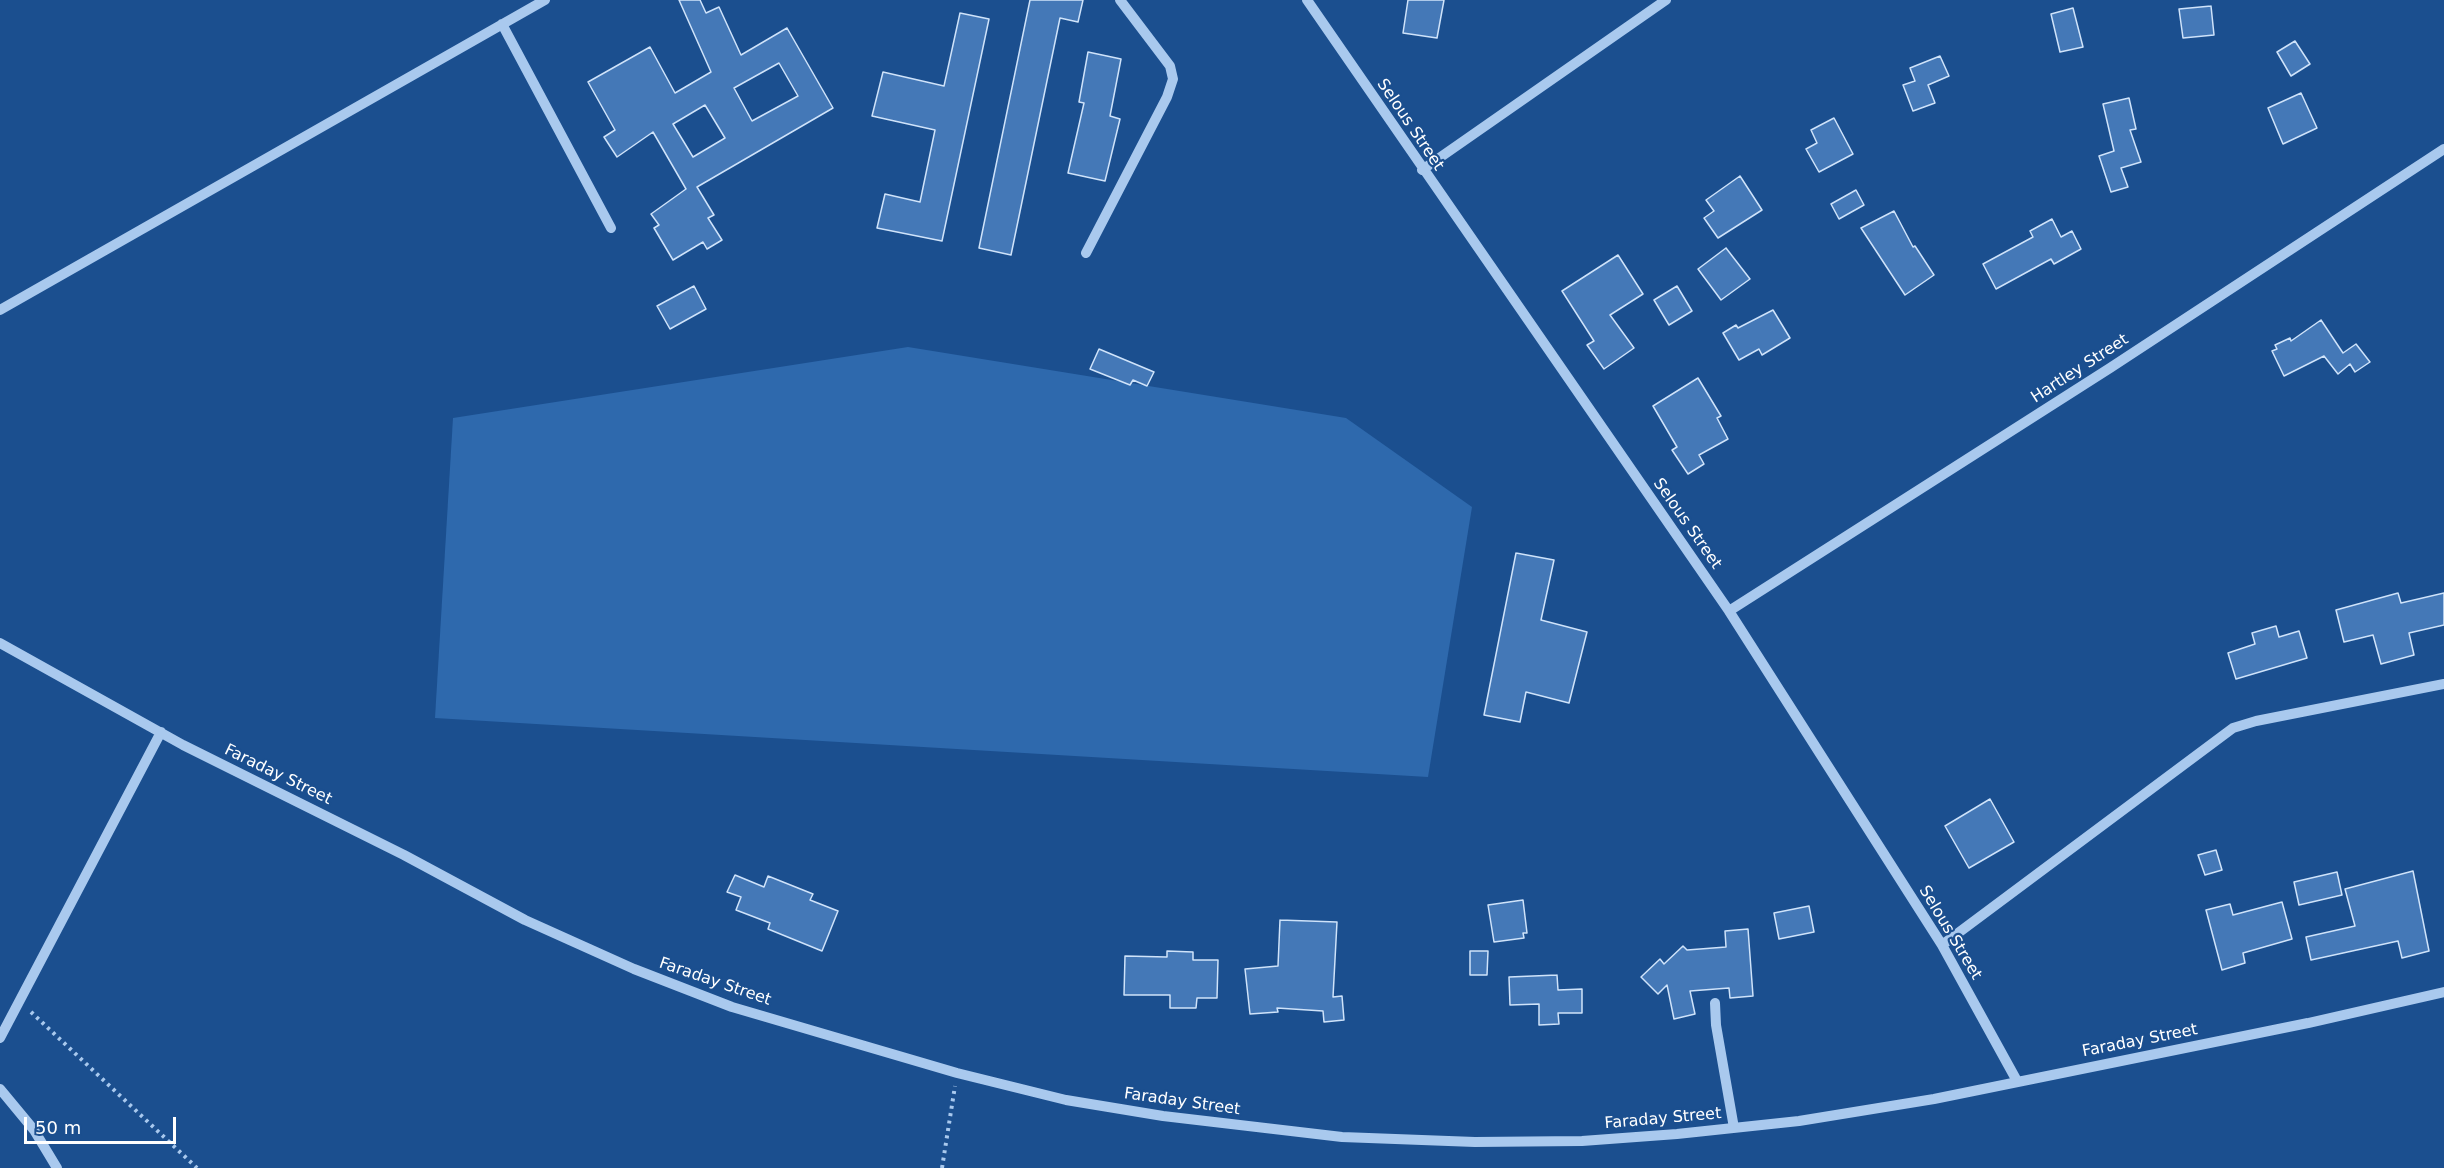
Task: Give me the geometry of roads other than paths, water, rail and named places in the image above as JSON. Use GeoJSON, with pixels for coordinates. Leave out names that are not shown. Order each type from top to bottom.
{"type":"FeatureCollection","features":[{"type":"Feature","properties":{"kind":"street"},"geometry":{"type":"LineString","coordinates":[[0,310],[545,0]]}},
{"type":"Feature","properties":{"kind":"street"},"geometry":{"type":"LineString","coordinates":[[1086,253],[1167,97],[1173,79],[1170,66],[1120,0]]}},
{"type":"Feature","properties":{"kind":"street","name":"Selous Street"},"geometry":{"type":"LineString","coordinates":[[1307,0],[1422,170],[1730,611],[1942,945],[2017,1081]]}},
{"type":"Feature","properties":{"kind":"street"},"geometry":{"type":"LineString","coordinates":[[1422,170],[1666,0]]}},
{"type":"Feature","properties":{"kind":"street"},"geometry":{"type":"LineString","coordinates":[[501,24],[611,228]]}},
{"type":"Feature","properties":{"kind":"street","name":"Hartley Street"},"geometry":{"type":"LineString","coordinates":[[1730,611],[2120,362],[2444,149]]}},
{"type":"Feature","properties":{"kind":"street","name":"Faraday Street"},"geometry":{"type":"LineString","coordinates":[[0,644],[161,732],[404,855],[525,920],[634,969],[732,1006],[957,1073],[1066,1100],[1163,1116],[1342,1137],[1475,1142],[1582,1141],[1734,1128],[1799,1121],[1934,1099],[2296,1025],[2444,992]]}},
{"type":"Feature","properties":{"kind":"street"},"geometry":{"type":"LineString","coordinates":[[1942,945],[2233,728],[2256,721],[2444,684]]}},
{"type":"Feature","properties":{"kind":"street"},"geometry":{"type":"LineString","coordinates":[[0,1038],[161,732]]}},
{"type":"Feature","properties":{"kind":"street"},"geometry":{"type":"LineString","coordinates":[[1715,1003],[1716,1025],[1734,1128]]}},
{"type":"Feature","properties":{"kind":"street"},"geometry":{"type":"LineString","coordinates":[[0,1089],[34,1130],[57,1168]]}}]}
